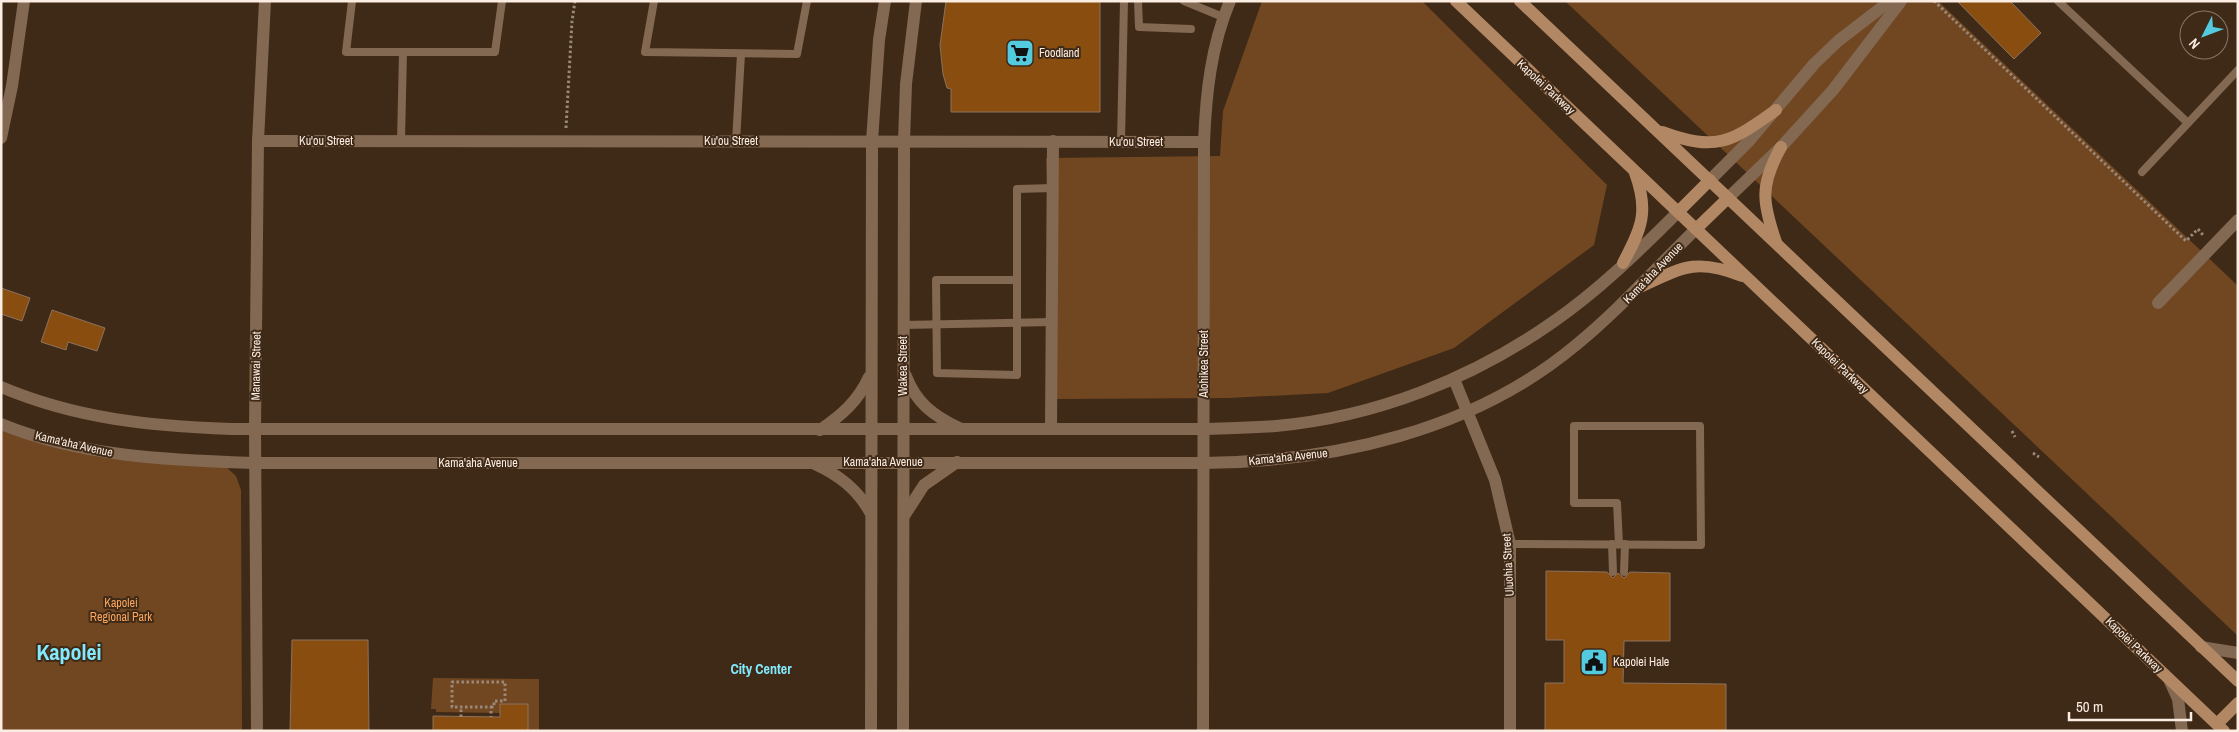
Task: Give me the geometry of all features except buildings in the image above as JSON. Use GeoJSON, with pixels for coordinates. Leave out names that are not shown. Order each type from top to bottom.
{"type":"FeatureCollection","features":[{"type":"Feature","properties":{"kind":"main road","name":"Kapolei Parkway"},"geometry":{"type":"LineString","coordinates":[[1456,1],[2168,677],[2218,729]]}},
{"type":"Feature","properties":{"kind":"main road"},"geometry":{"type":"LineString","coordinates":[[1520,1],[2238,682]]}},
{"type":"Feature","properties":{"kind":"main road"},"geometry":{"type":"LineString","coordinates":[[1656,130],[1684,140],[1715,144],[1749,129],[1776,110]]}},
{"type":"Feature","properties":{"kind":"main road"},"geometry":{"type":"LineString","coordinates":[[1777,244],[1767,216],[1764,190],[1771,164],[1781,147]]}},
{"type":"Feature","properties":{"kind":"main road"},"geometry":{"type":"LineString","coordinates":[[1623,263],[1638,236],[1643,220],[1642,194],[1634,170]]}},
{"type":"Feature","properties":{"kind":"main road"},"geometry":{"type":"LineString","coordinates":[[1678,212],[1710,180]]}},
{"type":"Feature","properties":{"kind":"main road"},"geometry":{"type":"LineString","coordinates":[[1696,229],[1728,198]]}},
{"type":"Feature","properties":{"kind":"main road"},"geometry":{"type":"LineString","coordinates":[[1640,287],[1677,270],[1692,266],[1707,265],[1722,268],[1747,278]]}},
{"type":"Feature","properties":{"kind":"main road"},"geometry":{"type":"LineString","coordinates":[[2218,729],[2238,703]]}},
{"type":"Feature","properties":{"kind":"street"},"geometry":{"type":"LineString","coordinates":[[1,138],[12,86],[24,1]]}},
{"type":"Feature","properties":{"kind":"street","name":"Manawai Street"},"geometry":{"type":"LineString","coordinates":[[257,731],[254,463],[258,141],[265,1]]}},
{"type":"Feature","properties":{"kind":"street"},"geometry":{"type":"LineString","coordinates":[[872,731],[872,141],[879,40],[885,1]]}},
{"type":"Feature","properties":{"kind":"street","name":"Wakea Street"},"geometry":{"type":"LineString","coordinates":[[903,731],[904,516],[902,366],[904,141],[906,84],[916,1]]}},
{"type":"Feature","properties":{"kind":"street","name":"Alohikea Street"},"geometry":{"type":"LineString","coordinates":[[1203,731],[1204,142],[1210,69],[1230,1]]}},
{"type":"Feature","properties":{"kind":"street"},"geometry":{"type":"LineString","coordinates":[[1710,180],[1776,110],[1820,58],[1838,41],[1890,1]]}},
{"type":"Feature","properties":{"kind":"street"},"geometry":{"type":"LineString","coordinates":[[1728,198],[1781,147],[1833,90],[1901,1]]}},
{"type":"Feature","properties":{"kind":"street","name":"Ku'ou Street"},"geometry":{"type":"LineString","coordinates":[[258,141],[1204,142]]}},
{"type":"Feature","properties":{"kind":"street"},"geometry":{"type":"LineString","coordinates":[[1051,428],[1053,141]]}},
{"type":"Feature","properties":{"kind":"street","name":"Kama'aha Avenue"},"geometry":{"type":"LineString","coordinates":[[1,387],[53,406],[132,424],[255,429],[964,430],[1051,428],[1204,429],[1277,426],[1349,414],[1420,393],[1454,379],[1496,358],[1548,326],[1590,294],[1678,212]]}},
{"type":"Feature","properties":{"kind":"street"},"geometry":{"type":"LineString","coordinates":[[2158,302],[2238,220]]}},
{"type":"Feature","properties":{"kind":"street","name":"Kama'aha Avenue"},"geometry":{"type":"LineString","coordinates":[[1,424],[51,440],[126,456],[254,463],[1251,462],[1344,450],[1392,439],[1468,411],[1510,390],[1544,369],[1575,346],[1640,287],[1696,229]]}},
{"type":"Feature","properties":{"kind":"street"},"geometry":{"type":"LineString","coordinates":[[902,366],[911,391],[924,407],[942,420],[964,430]]}},
{"type":"Feature","properties":{"kind":"street"},"geometry":{"type":"LineString","coordinates":[[820,430],[851,407],[862,392],[871,372]]}},
{"type":"Feature","properties":{"kind":"street","name":"Uluohia Street"},"geometry":{"type":"LineString","coordinates":[[1454,379],[1495,480],[1510,544],[1510,731]]}},
{"type":"Feature","properties":{"kind":"street"},"geometry":{"type":"LineString","coordinates":[[810,462],[832,472],[850,485],[871,514]]}},
{"type":"Feature","properties":{"kind":"street"},"geometry":{"type":"LineString","coordinates":[[904,516],[924,485],[957,462]]}},
{"type":"Feature","properties":{"kind":"street"},"geometry":{"type":"LineString","coordinates":[[2201,647],[2238,653]]}},
{"type":"Feature","properties":{"kind":"street"},"geometry":{"type":"LineString","coordinates":[[2168,677],[2178,699],[2182,731]]}},
{"type":"Feature","properties":{"kind":"lane"},"geometry":{"type":"LineString","coordinates":[[352,1],[346,52],[495,52],[502,1]]}},
{"type":"Feature","properties":{"kind":"lane"},"geometry":{"type":"LineString","coordinates":[[654,1],[645,52],[741,54],[797,54],[806,1]]}},
{"type":"Feature","properties":{"kind":"lane"},"geometry":{"type":"LineString","coordinates":[[1121,142],[1124,1]]}},
{"type":"Feature","properties":{"kind":"lane"},"geometry":{"type":"LineString","coordinates":[[1138,1],[1139,27],[1191,29]]}},
{"type":"Feature","properties":{"kind":"lane"},"geometry":{"type":"LineString","coordinates":[[1184,1],[1224,17]]}},
{"type":"Feature","properties":{"kind":"lane"},"geometry":{"type":"LineString","coordinates":[[2058,1],[2188,123]]}},
{"type":"Feature","properties":{"kind":"lane"},"geometry":{"type":"LineString","coordinates":[[401,141],[403,52]]}},
{"type":"Feature","properties":{"kind":"lane"},"geometry":{"type":"LineString","coordinates":[[736,141],[741,54]]}},
{"type":"Feature","properties":{"kind":"lane"},"geometry":{"type":"LineString","coordinates":[[2142,172],[2238,70]]}},
{"type":"Feature","properties":{"kind":"lane"},"geometry":{"type":"LineString","coordinates":[[1017,280],[936,280],[937,373],[1017,375],[1018,323],[1017,189],[1053,188]]}},
{"type":"Feature","properties":{"kind":"lane"},"geometry":{"type":"LineString","coordinates":[[903,325],[1052,322]]}},
{"type":"Feature","properties":{"kind":"lane"},"geometry":{"type":"LineString","coordinates":[[1510,544],[1619,544],[1700,544],[1700,426],[1574,426],[1574,502],[1617,503],[1619,544],[1624,572]]}},
{"type":"Feature","properties":{"kind":"lane"},"geometry":{"type":"LineString","coordinates":[[1613,572],[1619,544]]}},
{"type":"Feature","properties":{"kind":"path"},"geometry":{"type":"LineString","coordinates":[[566,141],[572,21],[575,1]]}},
{"type":"Feature","properties":{"kind":"path"},"geometry":{"type":"LineString","coordinates":[[1934,1],[2186,241],[2198,229],[2204,235]]}},
{"type":"Feature","properties":{"kind":"path"},"geometry":{"type":"LineString","coordinates":[[2012,431],[2016,437]]}},
{"type":"Feature","properties":{"kind":"path"},"geometry":{"type":"LineString","coordinates":[[2033,453],[2039,457]]}},
{"type":"Feature","properties":{"kind":"path"},"geometry":{"type":"LineString","coordinates":[[452,682],[505,682],[505,701],[494,701],[494,707],[490,707],[452,707],[452,682]]}},
{"type":"Feature","properties":{"kind":"path"},"geometry":{"type":"LineString","coordinates":[[461,707],[461,717]]}},
{"type":"Feature","properties":{"kind":"path"},"geometry":{"type":"LineString","coordinates":[[490,707],[491,717]]}},
{"type":"Feature","properties":{"kind":"green space"},"geometry":{"type":"Polygon","coordinates":[[[1262,1],[1422,1],[1607,185],[1594,245],[1454,348],[1328,393],[1228,398],[1057,399],[1046,158],[1220,156],[1223,111],[1262,1]]]}},
{"type":"Feature","properties":{"kind":"green space"},"geometry":{"type":"Polygon","coordinates":[[[1565,1],[1938,1],[2238,286],[2238,636],[1565,1]]]}},
{"type":"Feature","properties":{"kind":"green space","name":"Kapolei Regional Park"},"geometry":{"type":"Polygon","coordinates":[[[1,427],[18,433],[224,465],[236,476],[241,490],[242,731],[1,731],[1,427]]]}},
{"type":"Feature","properties":{"kind":"green space"},"geometry":{"type":"Polygon","coordinates":[[[433,678],[539,679],[539,731],[528,731],[528,704],[501,704],[500,713],[436,712],[436,709],[431,709],[433,678]]]}},
{"type":"Feature","properties":{"kind":"place","name":"Foodland"},"geometry":{"type":"Point","coordinates":[1020,53]}},
{"type":"Feature","properties":{"kind":"place","name":"Kapolei Hale"},"geometry":{"type":"Point","coordinates":[1594,662]}},
{"type":"Feature","properties":{"kind":"district","name":"Kapolei"},"geometry":{"type":"Point","coordinates":[69,652]}},
{"type":"Feature","properties":{"kind":"district","name":"City Center"},"geometry":{"type":"Point","coordinates":[761,669]}}]}
